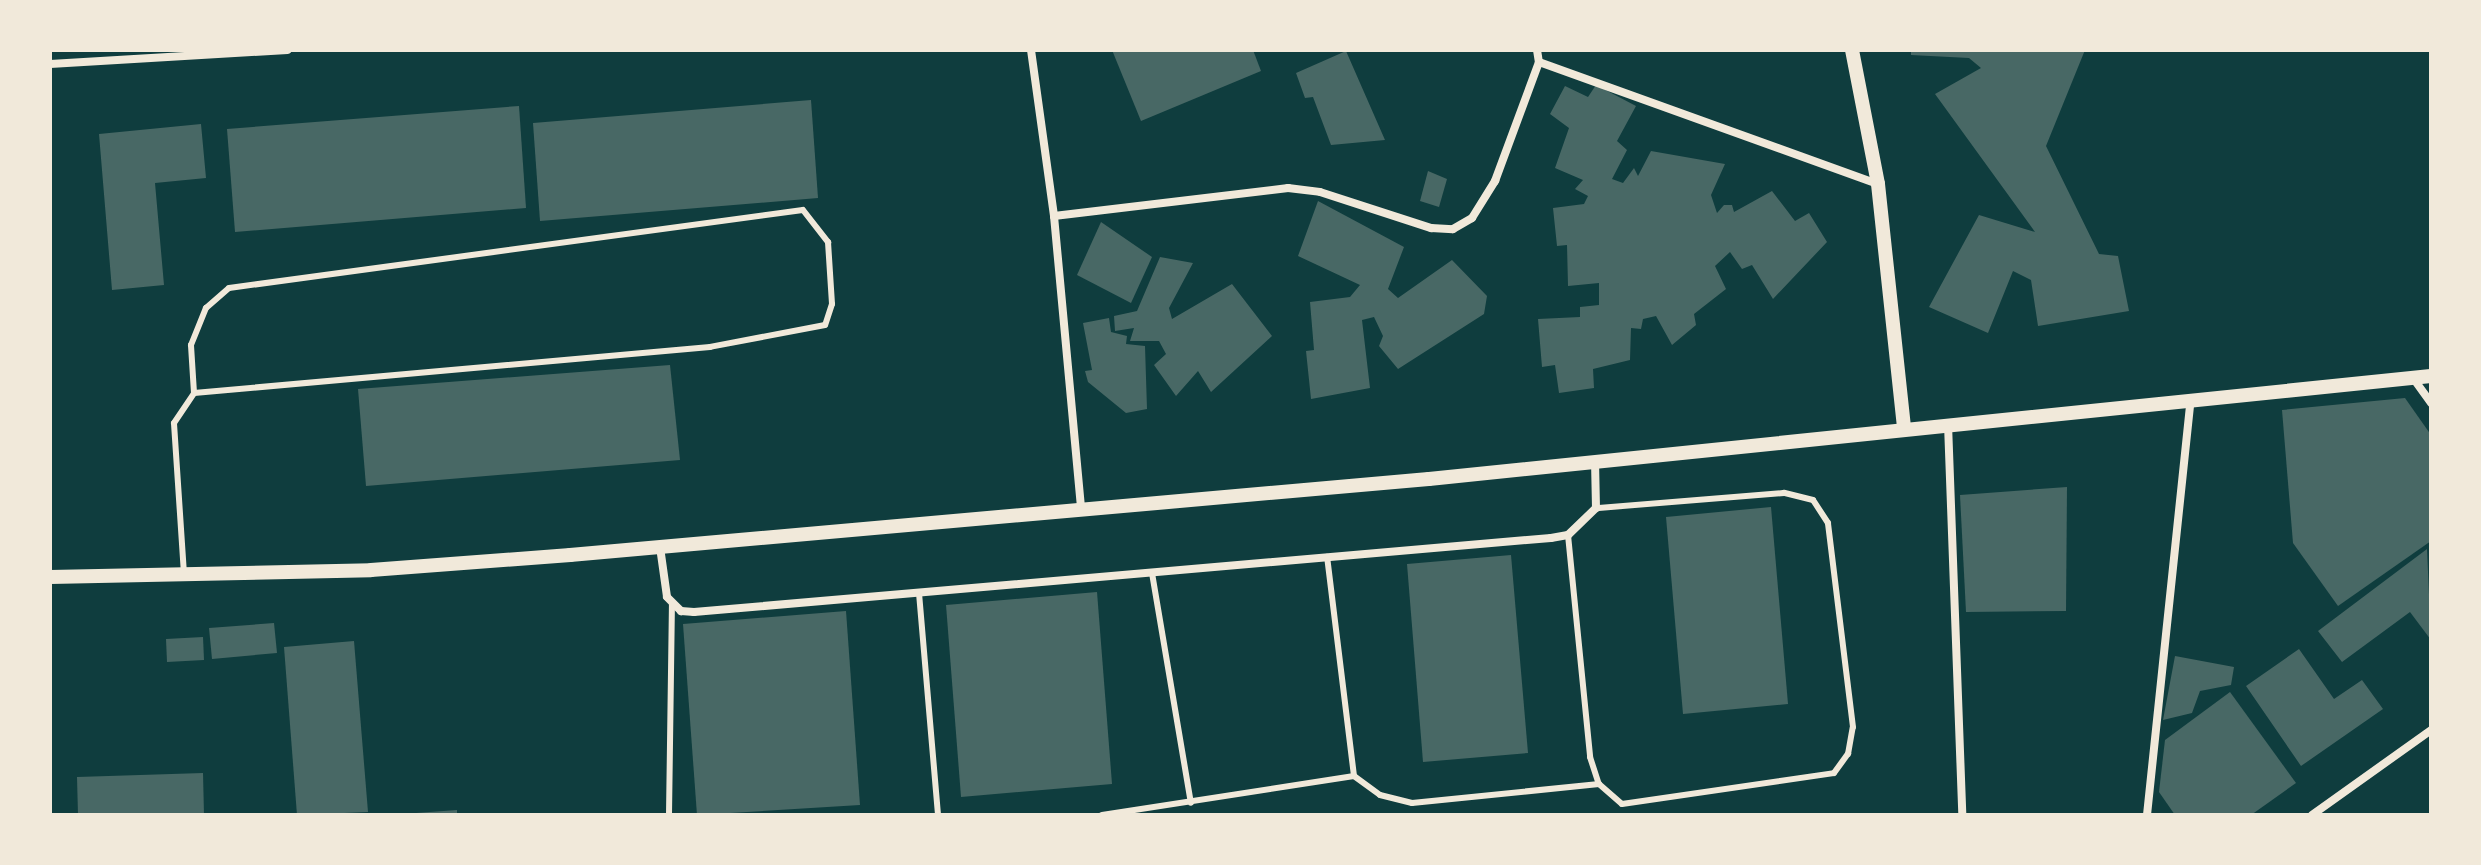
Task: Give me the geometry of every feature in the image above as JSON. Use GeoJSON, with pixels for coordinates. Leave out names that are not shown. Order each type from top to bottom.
{"type":"FeatureCollection","features":[{"type":"Feature","properties":{"kind":"street"},"geometry":{"type":"LineString","coordinates":[[50,64],[288,50]]}},
{"type":"Feature","properties":{"kind":"street"},"geometry":{"type":"LineString","coordinates":[[1031,50],[1054,216],[1081,506]]}},
{"type":"Feature","properties":{"kind":"street"},"geometry":{"type":"LineString","coordinates":[[1054,216],[1288,188],[1320,192],[1431,228],[1453,229],[1472,218],[1495,181],[1539,62],[1537,50]]}},
{"type":"Feature","properties":{"kind":"street"},"geometry":{"type":"LineString","coordinates":[[1852,50],[1878,184],[1904,429]]}},
{"type":"Feature","properties":{"kind":"street"},"geometry":{"type":"LineString","coordinates":[[1539,62],[1878,184]]}},
{"type":"Feature","properties":{"kind":"street"},"geometry":{"type":"LineString","coordinates":[[50,577],[184,577],[371,570],[660,546],[1595,462],[1948,423],[2190,403],[2431,376]]}},
{"type":"Feature","properties":{"kind":"street"},"geometry":{"type":"LineString","coordinates":[[2413,378],[2431,403]]}},
{"type":"Feature","properties":{"kind":"street"},"geometry":{"type":"LineString","coordinates":[[2147,815],[2190,403]]}},
{"type":"Feature","properties":{"kind":"street"},"geometry":{"type":"LineString","coordinates":[[1948,423],[1962,815]]}},
{"type":"Feature","properties":{"kind":"street"},"geometry":{"type":"LineString","coordinates":[[660,546],[672,604],[694,612],[1152,573],[1568,535],[1596,508],[1595,462]]}},
{"type":"Feature","properties":{"kind":"street"},"geometry":{"type":"LineString","coordinates":[[2312,815],[2431,730]]}},
{"type":"Feature","properties":{"kind":"lane"},"geometry":{"type":"LineString","coordinates":[[184,577],[174,423],[194,393],[191,345],[206,308],[229,288],[803,210],[828,242],[832,304],[825,325],[710,347],[194,393]]}},
{"type":"Feature","properties":{"kind":"lane"},"geometry":{"type":"LineString","coordinates":[[1568,535],[1590,757],[1599,784],[1622,804],[1834,773],[1848,754],[1853,727],[1828,523],[1813,500],[1784,493],[1596,508]]}},
{"type":"Feature","properties":{"kind":"lane"},"geometry":{"type":"LineString","coordinates":[[1327,557],[1354,776]]}},
{"type":"Feature","properties":{"kind":"lane"},"geometry":{"type":"LineString","coordinates":[[1152,573],[1191,803]]}},
{"type":"Feature","properties":{"kind":"lane"},"geometry":{"type":"LineString","coordinates":[[919,593],[938,815]]}},
{"type":"Feature","properties":{"kind":"lane"},"geometry":{"type":"LineString","coordinates":[[669,815],[672,604]]}},
{"type":"Feature","properties":{"kind":"lane"},"geometry":{"type":"LineString","coordinates":[[1102,815],[1354,776],[1380,795],[1412,803],[1599,784]]}},
{"type":"Feature","properties":{"kind":"building"},"geometry":{"type":"Polygon","coordinates":[[[1112,50],[1253,50],[1261,71],[1141,121],[1112,50]]]}},
{"type":"Feature","properties":{"kind":"building"},"geometry":{"type":"Polygon","coordinates":[[[1911,50],[2085,50],[2046,146],[2099,254],[2118,256],[2129,311],[2038,326],[2031,280],[2013,271],[1988,333],[1929,307],[1979,215],[2035,232],[1935,94],[1981,68],[1969,58],[1911,55],[1911,50]]]}},
{"type":"Feature","properties":{"kind":"building"},"geometry":{"type":"Polygon","coordinates":[[[1346,51],[1385,140],[1331,145],[1313,97],[1305,98],[1296,73],[1346,51]]]}},
{"type":"Feature","properties":{"kind":"building"},"geometry":{"type":"Polygon","coordinates":[[[1596,85],[1636,106],[1617,141],[1627,150],[1612,179],[1623,183],[1634,168],[1638,176],[1651,151],[1725,164],[1711,195],[1717,213],[1724,205],[1732,205],[1734,212],[1772,191],[1795,221],[1809,213],[1827,242],[1773,299],[1752,265],[1742,269],[1730,252],[1715,266],[1726,289],[1694,314],[1696,325],[1672,345],[1656,316],[1643,319],[1641,329],[1631,328],[1630,360],[1593,369],[1594,388],[1559,393],[1555,365],[1542,367],[1538,319],[1580,317],[1580,307],[1599,305],[1599,283],[1568,286],[1567,245],[1557,246],[1553,208],[1584,204],[1588,196],[1575,189],[1583,180],[1555,168],[1569,128],[1550,114],[1565,86],[1588,97],[1596,85]]]}},
{"type":"Feature","properties":{"kind":"building"},"geometry":{"type":"Polygon","coordinates":[[[811,100],[818,198],[540,221],[533,123],[811,100]]]}},
{"type":"Feature","properties":{"kind":"building"},"geometry":{"type":"Polygon","coordinates":[[[519,106],[526,208],[235,232],[227,129],[519,106]]]}},
{"type":"Feature","properties":{"kind":"building"},"geometry":{"type":"Polygon","coordinates":[[[201,124],[206,178],[155,183],[164,285],[112,290],[99,134],[201,124]]]}},
{"type":"Feature","properties":{"kind":"building"},"geometry":{"type":"Polygon","coordinates":[[[1428,171],[1447,179],[1439,207],[1420,201],[1428,171]]]}},
{"type":"Feature","properties":{"kind":"building"},"geometry":{"type":"Polygon","coordinates":[[[1318,201],[1404,247],[1388,289],[1398,298],[1452,260],[1487,296],[1484,314],[1398,369],[1379,346],[1383,336],[1374,317],[1362,320],[1370,388],[1311,399],[1306,351],[1314,350],[1310,302],[1350,297],[1360,285],[1298,256],[1318,201]]]}},
{"type":"Feature","properties":{"kind":"building"},"geometry":{"type":"Polygon","coordinates":[[[1101,222],[1152,257],[1131,303],[1077,275],[1101,222]]]}},
{"type":"Feature","properties":{"kind":"building"},"geometry":{"type":"Polygon","coordinates":[[[1160,257],[1193,263],[1169,308],[1172,319],[1232,284],[1272,336],[1211,392],[1198,371],[1176,396],[1154,365],[1166,354],[1159,341],[1130,341],[1134,328],[1115,331],[1114,316],[1137,311],[1160,257]]]}},
{"type":"Feature","properties":{"kind":"building"},"geometry":{"type":"Polygon","coordinates":[[[1109,318],[1111,332],[1127,336],[1126,344],[1145,346],[1147,409],[1126,413],[1088,382],[1085,371],[1092,370],[1083,323],[1109,318]]]}},
{"type":"Feature","properties":{"kind":"building"},"geometry":{"type":"Polygon","coordinates":[[[670,365],[680,460],[366,486],[358,389],[670,365]]]}},
{"type":"Feature","properties":{"kind":"building"},"geometry":{"type":"Polygon","coordinates":[[[2405,398],[2431,435],[2431,541],[2338,606],[2293,543],[2282,410],[2405,398]]]}},
{"type":"Feature","properties":{"kind":"building"},"geometry":{"type":"Polygon","coordinates":[[[2067,487],[2066,611],[1966,612],[1960,495],[2067,487]]]}},
{"type":"Feature","properties":{"kind":"building"},"geometry":{"type":"Polygon","coordinates":[[[1771,507],[1788,704],[1683,714],[1666,517],[1771,507]]]}},
{"type":"Feature","properties":{"kind":"building"},"geometry":{"type":"Polygon","coordinates":[[[2427,549],[2431,640],[2410,612],[2342,662],[2318,631],[2427,549]]]}},
{"type":"Feature","properties":{"kind":"building"},"geometry":{"type":"Polygon","coordinates":[[[1511,555],[1528,753],[1423,762],[1407,564],[1511,555]]]}},
{"type":"Feature","properties":{"kind":"building"},"geometry":{"type":"Polygon","coordinates":[[[1097,592],[1112,784],[961,797],[946,605],[1097,592]]]}},
{"type":"Feature","properties":{"kind":"building"},"geometry":{"type":"Polygon","coordinates":[[[846,611],[860,805],[697,815],[683,624],[846,611]]]}},
{"type":"Feature","properties":{"kind":"building"},"geometry":{"type":"Polygon","coordinates":[[[274,623],[277,653],[212,659],[209,628],[274,623]]]}},
{"type":"Feature","properties":{"kind":"building"},"geometry":{"type":"Polygon","coordinates":[[[203,637],[204,660],[167,662],[166,639],[203,637]]]}},
{"type":"Feature","properties":{"kind":"building"},"geometry":{"type":"Polygon","coordinates":[[[354,641],[368,812],[297,815],[284,647],[354,641]]]}},
{"type":"Feature","properties":{"kind":"building"},"geometry":{"type":"Polygon","coordinates":[[[2299,649],[2334,699],[2362,680],[2383,709],[2301,766],[2246,686],[2299,649]]]}},
{"type":"Feature","properties":{"kind":"building"},"geometry":{"type":"Polygon","coordinates":[[[2175,656],[2234,667],[2231,685],[2200,691],[2192,713],[2163,720],[2175,656]]]}},
{"type":"Feature","properties":{"kind":"building"},"geometry":{"type":"Polygon","coordinates":[[[2230,692],[2296,783],[2251,815],[2175,815],[2159,792],[2165,740],[2230,692]]]}},
{"type":"Feature","properties":{"kind":"building"},"geometry":{"type":"Polygon","coordinates":[[[203,773],[204,815],[78,815],[77,777],[203,773]]]}},
{"type":"Feature","properties":{"kind":"building"},"geometry":{"type":"Polygon","coordinates":[[[457,810],[457,815],[416,813],[457,810]]]}}]}
